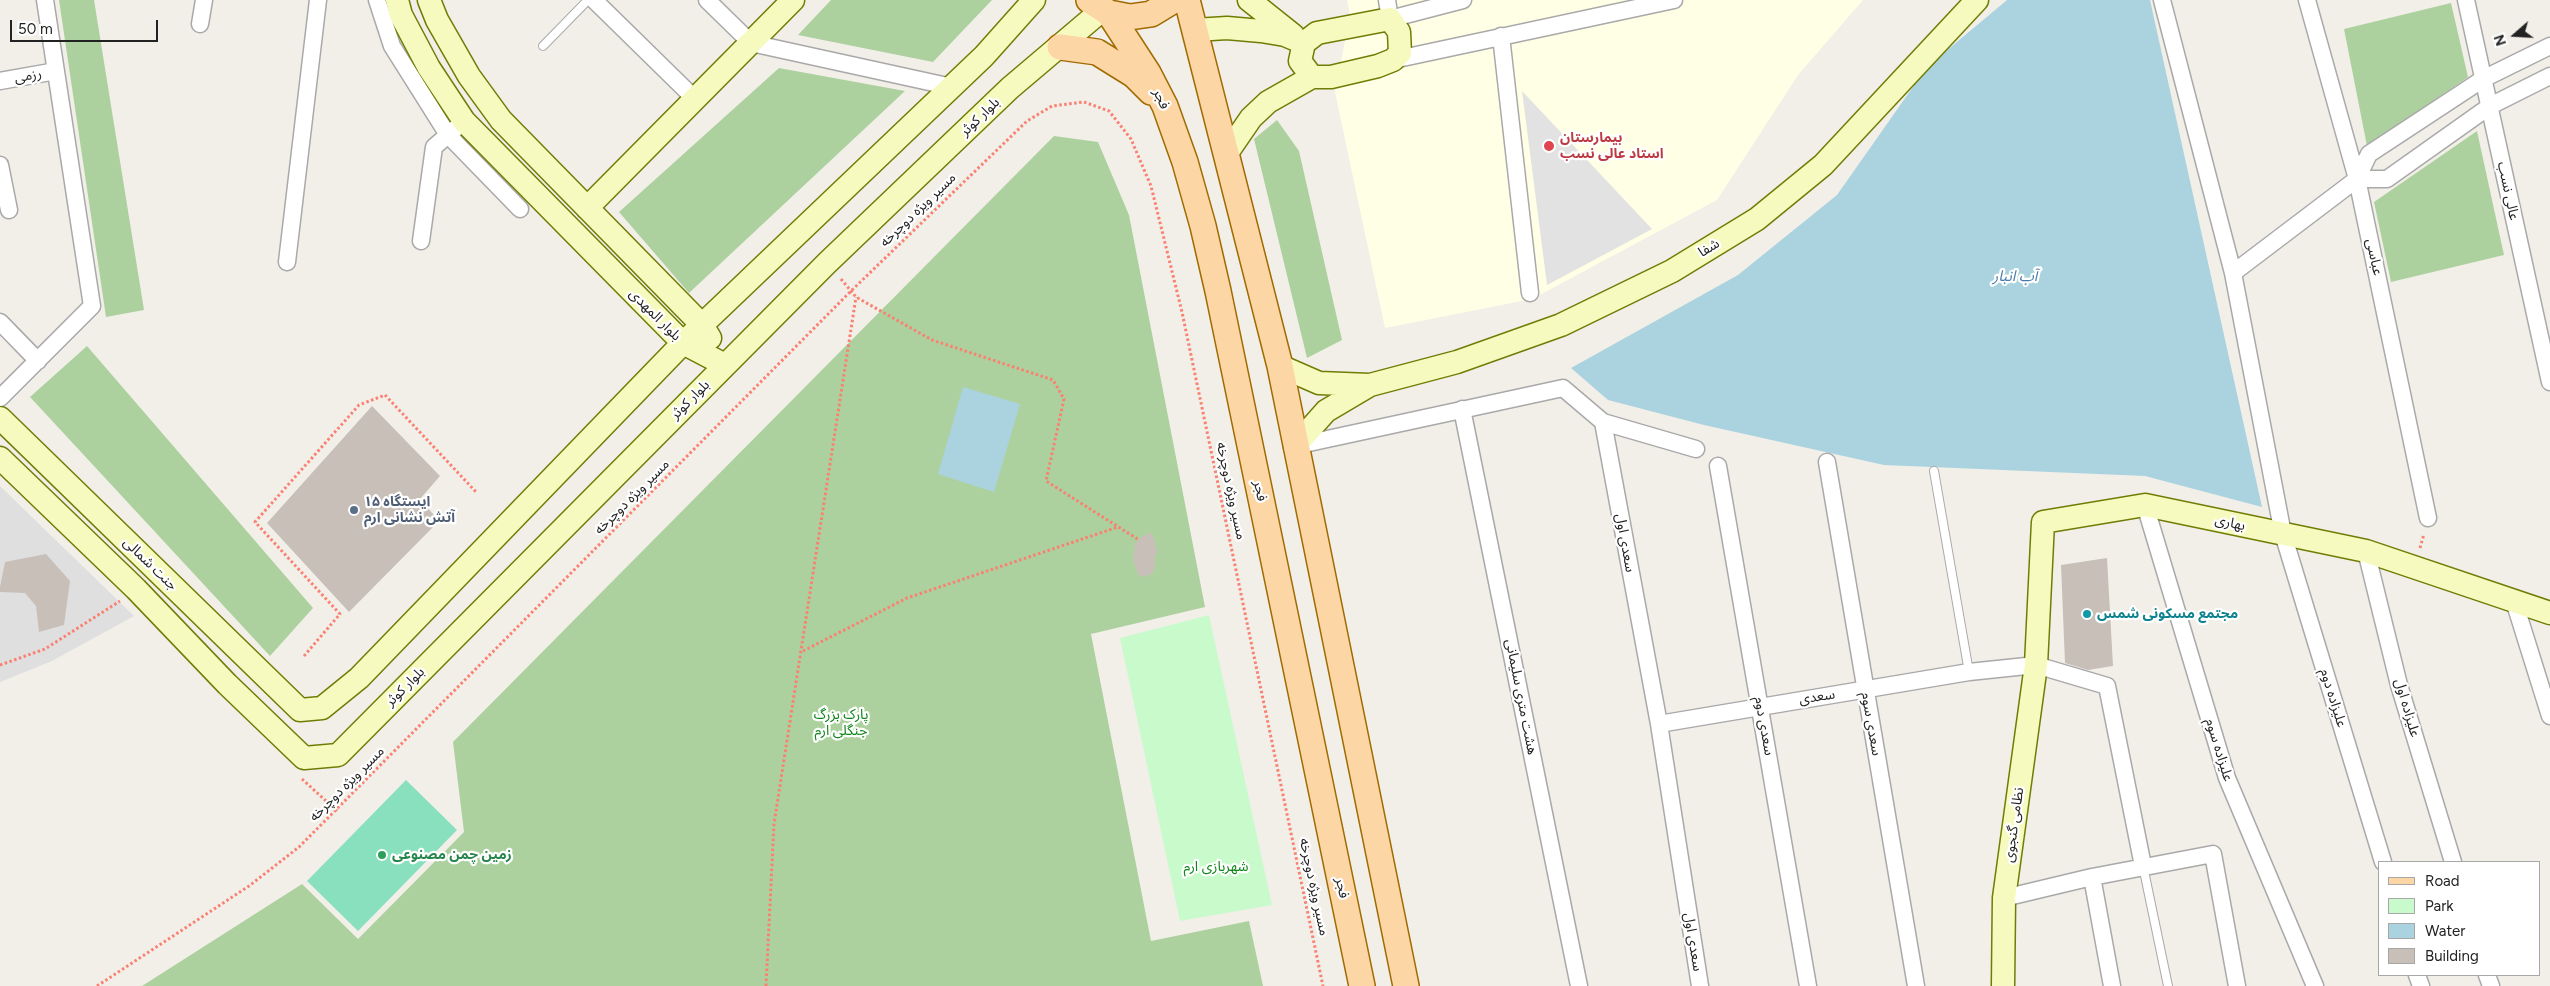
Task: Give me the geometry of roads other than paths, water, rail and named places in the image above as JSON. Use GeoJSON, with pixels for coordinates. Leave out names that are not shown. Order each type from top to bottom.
{"type":"FeatureCollection","features":[{"type":"Feature","properties":{"kind":"main road","name":"بلوار المهدی"},"geometry":{"type":"LineString","coordinates":[[396,0],[401,15],[429,68],[456,128],[683,343],[725,365]]}},
{"type":"Feature","properties":{"kind":"main road","name":"بلوار المهدی"},"geometry":{"type":"LineString","coordinates":[[429,0],[437,20],[469,76],[501,120],[702,325],[725,365]]}},
{"type":"Feature","properties":{"kind":"main road"},"geometry":{"type":"LineString","coordinates":[[587,208],[793,0]]}},
{"type":"Feature","properties":{"kind":"main road"},"geometry":{"type":"LineString","coordinates":[[281,735],[300,710],[322,708],[359,678],[683,343],[984,56],[1034,0]]}},
{"type":"Feature","properties":{"kind":"main road"},"geometry":{"type":"LineString","coordinates":[[1100,8],[1130,18],[1151,14],[1174,0]]}},
{"type":"Feature","properties":{"kind":"main road"},"geometry":{"type":"LineString","coordinates":[[1187,0],[1280,366],[1406,986]]}},
{"type":"Feature","properties":{"kind":"main road"},"geometry":{"type":"LineString","coordinates":[[1250,0],[1304,43]]}},
{"type":"Feature","properties":{"kind":"main road","name":"شفا"},"geometry":{"type":"LineString","coordinates":[[1370,385],[1457,362],[1562,325],[1672,271],[1756,220],[1823,165],[1978,0]]}},
{"type":"Feature","properties":{"kind":"main road","name":"بلوار کوثر"},"geometry":{"type":"LineString","coordinates":[[281,735],[304,758],[338,755],[827,263],[1010,88],[1060,46],[1100,8]]}},
{"type":"Feature","properties":{"kind":"main road","name":"فجر"},"geometry":{"type":"LineString","coordinates":[[1100,8],[1148,73],[1165,106],[1185,162],[1218,291],[1362,986]]}},
{"type":"Feature","properties":{"kind":"main road"},"geometry":{"type":"LineString","coordinates":[[1227,153],[1251,118],[1268,102],[1312,77],[1331,77],[1378,66],[1393,60],[1400,53],[1398,32],[1389,9],[1317,33],[1304,43],[1300,61],[1312,77]]}},
{"type":"Feature","properties":{"kind":"main road"},"geometry":{"type":"LineString","coordinates":[[1194,30],[1227,28],[1261,31],[1285,36],[1304,43]]}},
{"type":"Feature","properties":{"kind":"main road"},"geometry":{"type":"LineString","coordinates":[[1060,46],[1097,52],[1134,75],[1165,106]]}},
{"type":"Feature","properties":{"kind":"main road"},"geometry":{"type":"LineString","coordinates":[[1280,366],[1319,383],[1370,385]]}},
{"type":"Feature","properties":{"kind":"main road"},"geometry":{"type":"LineString","coordinates":[[1295,446],[1326,411],[1370,385]]}},
{"type":"Feature","properties":{"kind":"main road","name":"جنت شمالی"},"geometry":{"type":"LineString","coordinates":[[0,418],[300,710]]}},
{"type":"Feature","properties":{"kind":"main road","name":"جنت شمالی"},"geometry":{"type":"LineString","coordinates":[[0,458],[136,589],[281,735]]}},
{"type":"Feature","properties":{"kind":"main road","name":"بهاری"},"geometry":{"type":"LineString","coordinates":[[2036,665],[2042,522],[2145,505],[2366,551],[2550,613]]}},
{"type":"Feature","properties":{"kind":"main road","name":"نظامی گنجوی"},"geometry":{"type":"LineString","coordinates":[[2003,986],[2004,898],[2036,665]]}},
{"type":"Feature","properties":{"kind":"street"},"geometry":{"type":"LineString","coordinates":[[0,398],[92,306],[44,0]]}},
{"type":"Feature","properties":{"kind":"street"},"geometry":{"type":"LineString","coordinates":[[200,24],[204,0]]}},
{"type":"Feature","properties":{"kind":"street"},"geometry":{"type":"LineString","coordinates":[[287,262],[318,0]]}},
{"type":"Feature","properties":{"kind":"street"},"geometry":{"type":"LineString","coordinates":[[377,0],[392,46],[520,209]]}},
{"type":"Feature","properties":{"kind":"street"},"geometry":{"type":"LineString","coordinates":[[594,0],[695,99]]}},
{"type":"Feature","properties":{"kind":"street"},"geometry":{"type":"LineString","coordinates":[[707,0],[751,43],[952,87]]}},
{"type":"Feature","properties":{"kind":"street"},"geometry":{"type":"LineString","coordinates":[[1389,9],[1463,0]]}},
{"type":"Feature","properties":{"kind":"street"},"geometry":{"type":"LineString","coordinates":[[1393,60],[1674,0]]}},
{"type":"Feature","properties":{"kind":"street","name":"علیزاده دوم"},"geometry":{"type":"LineString","coordinates":[[2162,0],[2233,273],[2283,534],[2383,861]]}},
{"type":"Feature","properties":{"kind":"street","name":"عباسی"},"geometry":{"type":"LineString","coordinates":[[2307,0],[2357,178],[2428,518]]}},
{"type":"Feature","properties":{"kind":"street","name":"عالی نسب"},"geometry":{"type":"LineString","coordinates":[[2466,0],[2550,382]]}},
{"type":"Feature","properties":{"kind":"street"},"geometry":{"type":"LineString","coordinates":[[1501,36],[1530,293]]}},
{"type":"Feature","properties":{"kind":"street"},"geometry":{"type":"LineString","coordinates":[[2233,273],[2357,178],[2369,154],[2483,79],[2550,46]]}},
{"type":"Feature","properties":{"kind":"street","name":"رزمی"},"geometry":{"type":"LineString","coordinates":[[0,81],[56,71]]}},
{"type":"Feature","properties":{"kind":"street"},"geometry":{"type":"LineString","coordinates":[[2357,178],[2387,179],[2490,106],[2550,76]]}},
{"type":"Feature","properties":{"kind":"street"},"geometry":{"type":"LineString","coordinates":[[421,241],[434,147],[456,128]]}},
{"type":"Feature","properties":{"kind":"street"},"geometry":{"type":"LineString","coordinates":[[0,165],[9,210]]}},
{"type":"Feature","properties":{"kind":"street"},"geometry":{"type":"LineString","coordinates":[[0,322],[38,361]]}},
{"type":"Feature","properties":{"kind":"street"},"geometry":{"type":"LineString","coordinates":[[1295,446],[1563,388],[1603,422],[1696,449]]}},
{"type":"Feature","properties":{"kind":"street","name":"هشت متری سلیمانی"},"geometry":{"type":"LineString","coordinates":[[1462,409],[1579,986]]}},
{"type":"Feature","properties":{"kind":"street","name":"سعدی اول"},"geometry":{"type":"LineString","coordinates":[[1603,422],[1659,724],[1700,986]]}},
{"type":"Feature","properties":{"kind":"street","name":"سعدی سوم"},"geometry":{"type":"LineString","coordinates":[[1827,462],[1916,986]]}},
{"type":"Feature","properties":{"kind":"street","name":"سعدی دوم"},"geometry":{"type":"LineString","coordinates":[[1718,466],[1808,986]]}},
{"type":"Feature","properties":{"kind":"street","name":"علیزاده سوم"},"geometry":{"type":"LineString","coordinates":[[2145,505],[2227,778],[2315,986]]}},
{"type":"Feature","properties":{"kind":"street","name":"علیزاده اول"},"geometry":{"type":"LineString","coordinates":[[2366,551],[2399,685],[2453,861]]}},
{"type":"Feature","properties":{"kind":"street"},"geometry":{"type":"LineString","coordinates":[[2514,601],[2550,716]]}},
{"type":"Feature","properties":{"kind":"street"},"geometry":{"type":"LineString","coordinates":[[2036,665],[2107,686],[2143,866]]}},
{"type":"Feature","properties":{"kind":"street","name":"سعدی"},"geometry":{"type":"LineString","coordinates":[[1659,724],[1969,672],[2036,665]]}},
{"type":"Feature","properties":{"kind":"street"},"geometry":{"type":"LineString","coordinates":[[2004,898],[2143,866],[2213,854],[2237,986]]}},
{"type":"Feature","properties":{"kind":"street"},"geometry":{"type":"LineString","coordinates":[[2092,877],[2112,986]]}},
{"type":"Feature","properties":{"kind":"lane"},"geometry":{"type":"LineString","coordinates":[[543,46],[588,0]]}},
{"type":"Feature","properties":{"kind":"lane"},"geometry":{"type":"LineString","coordinates":[[1934,471],[1969,672]]}},
{"type":"Feature","properties":{"kind":"lane"},"geometry":{"type":"LineString","coordinates":[[2143,866],[2168,986]]}},
{"type":"Feature","properties":{"kind":"water","name":"آب انبار"},"geometry":{"type":"Polygon","coordinates":[[[2007,0],[2150,0],[2262,507],[2145,476],[1884,465],[1704,425],[1608,400],[1571,368],[1738,275],[1837,195],[1927,67],[2007,0]]]}},
{"type":"Feature","properties":{"kind":"water"},"geometry":{"type":"Polygon","coordinates":[[[963,387],[1020,404],[994,492],[938,474],[963,387]]]}},
{"type":"Feature","properties":{"kind":"place","name":"بیمارستان استاد عالی نسب"},"geometry":{"type":"Point","coordinates":[1549,146]}},
{"type":"Feature","properties":{"kind":"place","name":"ایستگاه ۱۵ آتش نشانی ارم"},"geometry":{"type":"Point","coordinates":[354,510]}},
{"type":"Feature","properties":{"kind":"place","name":"مجتمع مسکونی شمس"},"geometry":{"type":"Point","coordinates":[2087,614]}},
{"type":"Feature","properties":{"kind":"place","name":"زمین چمن مصنوعی"},"geometry":{"type":"Point","coordinates":[382,855]}},
{"type":"Feature","properties":{"kind":"park label","name":"پارک بزرگ جنگلی ارم"},"geometry":{"type":"Point","coordinates":[841,724]}},
{"type":"Feature","properties":{"kind":"park label","name":"شهربازی ارم"},"geometry":{"type":"Point","coordinates":[1216,867]}}]}
